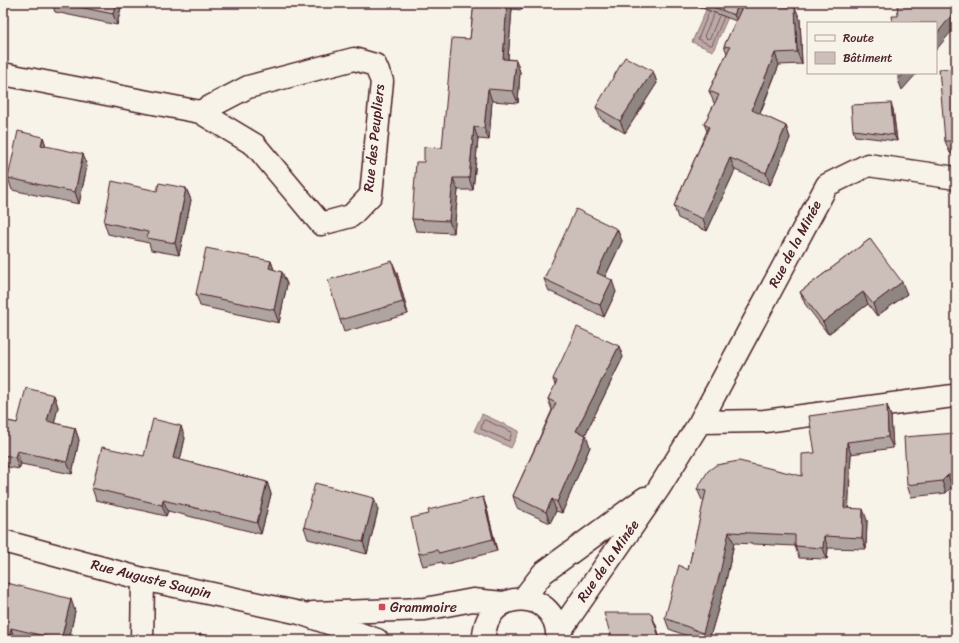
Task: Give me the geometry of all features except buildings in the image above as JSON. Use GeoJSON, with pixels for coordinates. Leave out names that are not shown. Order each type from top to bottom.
{"type":"FeatureCollection","features":[{"type":"Feature","properties":{"kind":"street","name":"Rue des Peupliers"},"geometry":{"type":"LineString","coordinates":[[3,74],[200,112],[255,145],[321,224],[350,216],[371,195],[382,81],[374,65],[354,59],[248,87],[200,112]]}},
{"type":"Feature","properties":{"kind":"street","name":"Rue de la Minée"},"geometry":{"type":"LineString","coordinates":[[557,637],[659,488],[700,422],[827,185],[868,165],[956,178]]}},
{"type":"Feature","properties":{"kind":"street"},"geometry":{"type":"LineString","coordinates":[[700,422],[765,421],[954,396]]}},
{"type":"Feature","properties":{"kind":"street","name":"Rue de la Minée"},"geometry":{"type":"LineString","coordinates":[[484,640],[484,631],[487,620],[494,610],[513,601],[543,573],[659,488]]}},
{"type":"Feature","properties":{"kind":"street","name":"Rue Auguste Saupin"},"geometry":{"type":"LineString","coordinates":[[3,541],[143,579],[300,613],[377,640]]}},
{"type":"Feature","properties":{"kind":"street"},"geometry":{"type":"LineString","coordinates":[[142,640],[143,579]]}},
{"type":"Feature","properties":{"kind":"street","name":"Rue Auguste Saupin"},"geometry":{"type":"LineString","coordinates":[[300,613],[425,609],[473,600],[534,601],[543,606],[550,614],[555,623],[557,637]]}},
{"type":"Feature","properties":{"kind":"water"},"geometry":{"type":"Polygon","coordinates":[[[709,3],[732,8],[713,51],[692,42],[709,3]]]}},
{"type":"Feature","properties":{"kind":"water"},"geometry":{"type":"Polygon","coordinates":[[[482,414],[519,431],[511,448],[474,431],[482,414]]]}},
{"type":"Feature","properties":{"kind":"place","name":"Grammoire"},"geometry":{"type":"Point","coordinates":[382,607]}}]}
